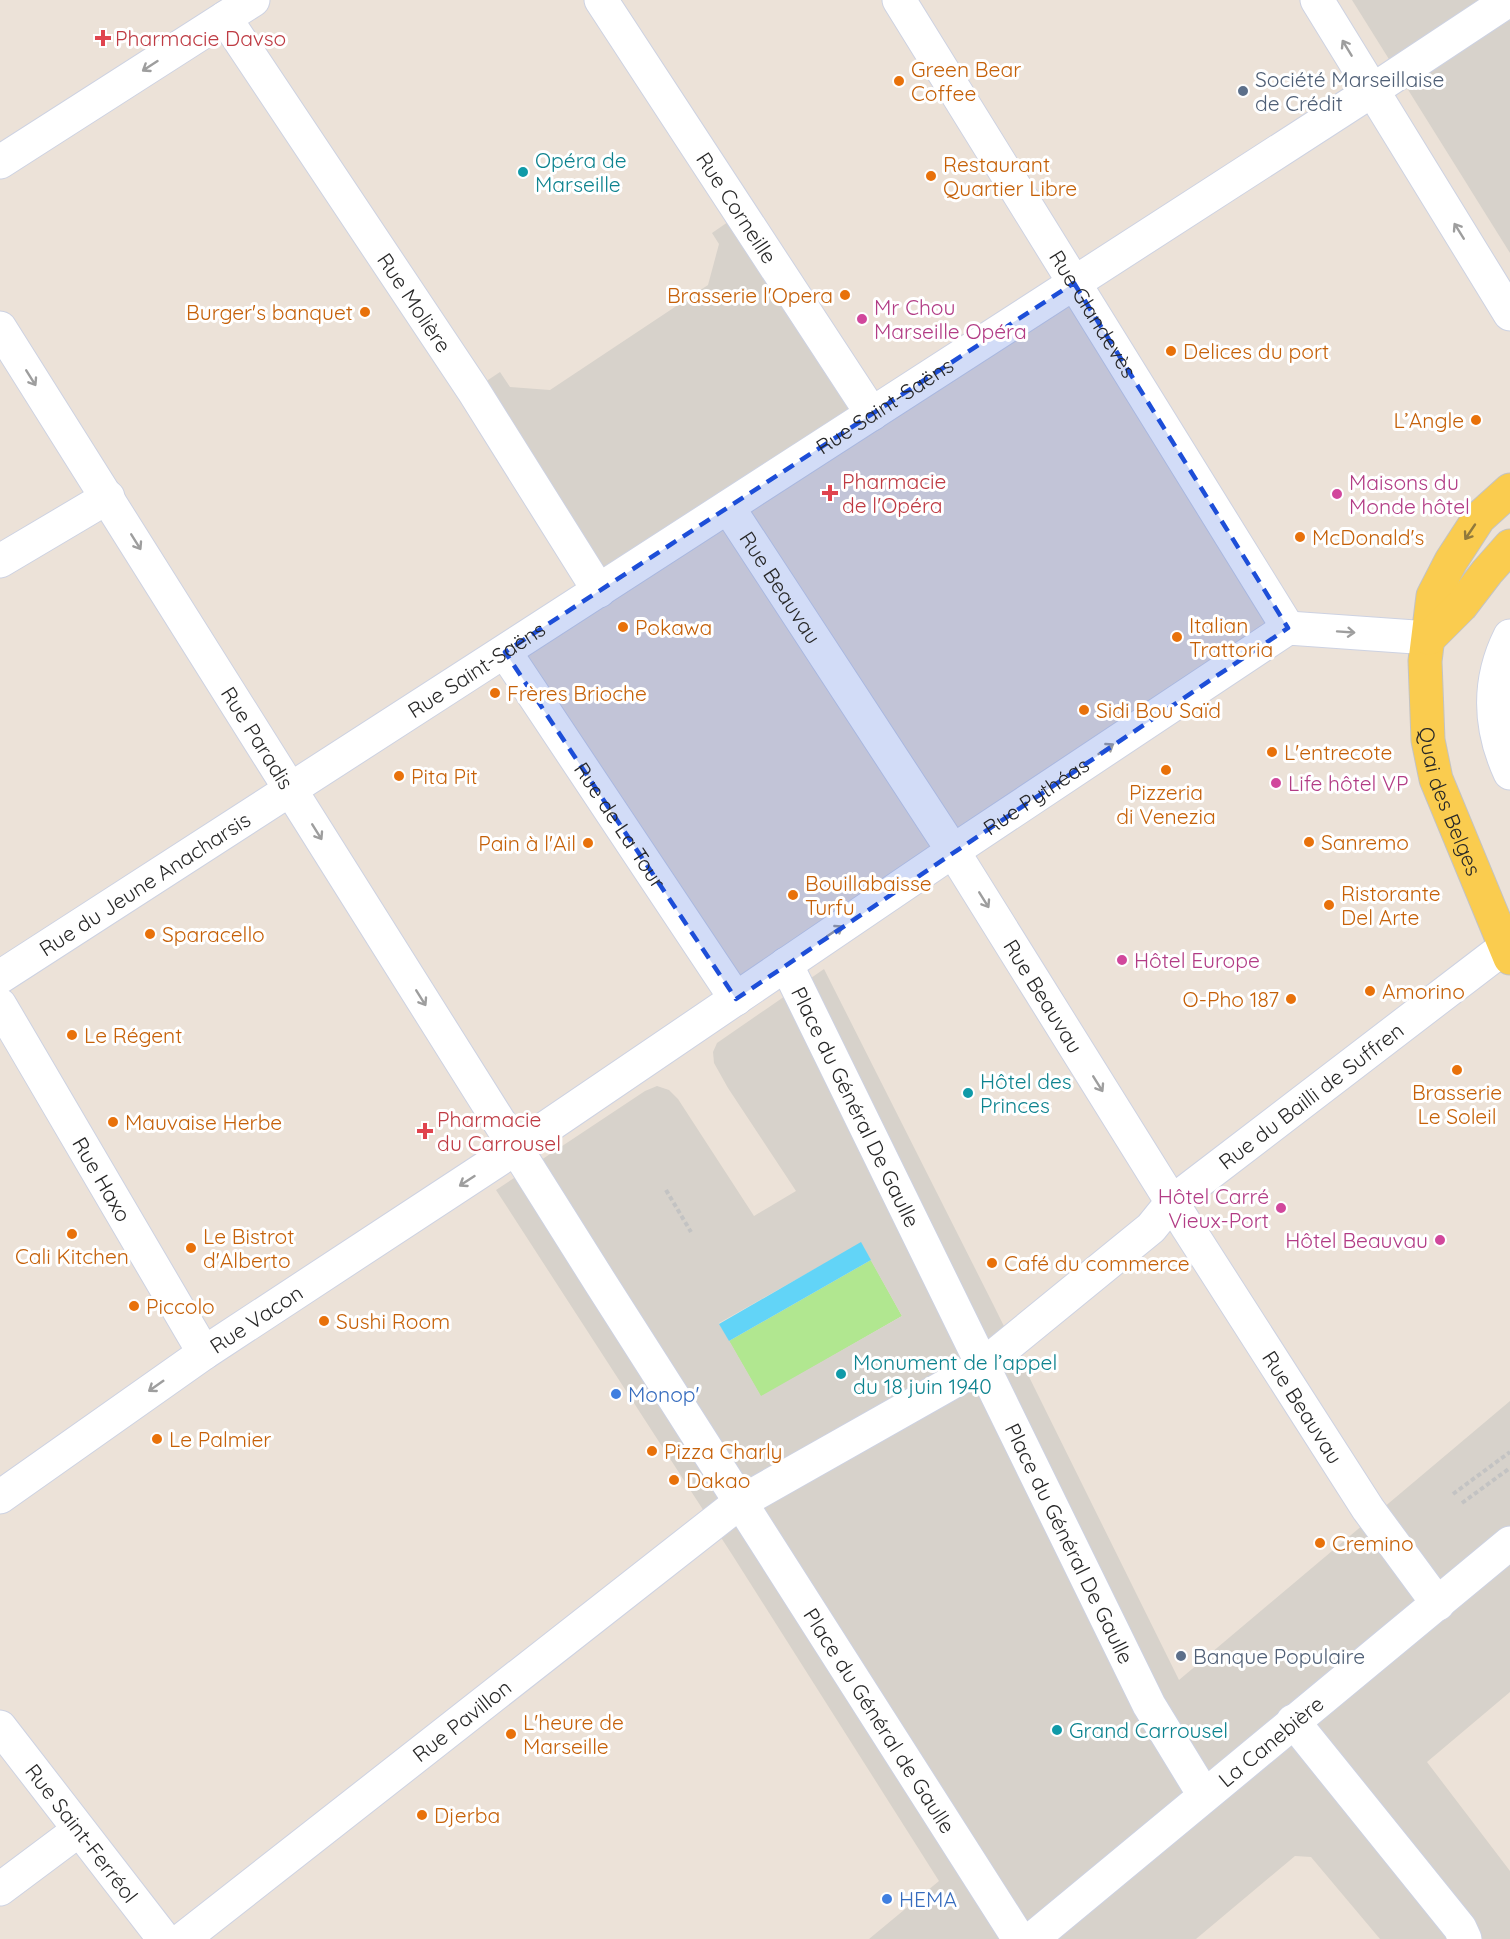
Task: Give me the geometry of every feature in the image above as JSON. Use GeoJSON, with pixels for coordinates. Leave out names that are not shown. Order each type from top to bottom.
{"type":"FeatureCollection","features":[{"type":"Feature","properties":{"kind":"main road","name":"Quai des Belges"},"geometry":{"type":"LineString","coordinates":[[1508,952],[1436,779],[1428,740],[1425,661],[1432,596],[1479,518],[1510,490]]}},
{"type":"Feature","properties":{"kind":"main road"},"geometry":{"type":"LineString","coordinates":[[1429,638],[1461,606],[1510,546]]}},
{"type":"Feature","properties":{"kind":"street"},"geometry":{"type":"LineString","coordinates":[[0,162],[253,0]]}},
{"type":"Feature","properties":{"kind":"street","name":"Rue Corneille"},"geometry":{"type":"LineString","coordinates":[[601,0],[872,414]]}},
{"type":"Feature","properties":{"kind":"street","name":"Rue Glandevès"},"geometry":{"type":"LineString","coordinates":[[898,0],[1287,628]]}},
{"type":"Feature","properties":{"kind":"street"},"geometry":{"type":"LineString","coordinates":[[1317,0],[1510,314]]}},
{"type":"Feature","properties":{"kind":"street","name":"Rue Saint-Saëns"},"geometry":{"type":"LineString","coordinates":[[291,790],[1509,0]]}},
{"type":"Feature","properties":{"kind":"street","name":"Rue Molière"},"geometry":{"type":"LineString","coordinates":[[225,18],[473,390],[599,591]]}},
{"type":"Feature","properties":{"kind":"street","name":"Rue Paradis"},"geometry":{"type":"LineString","coordinates":[[0,328],[516,1148]]}},
{"type":"Feature","properties":{"kind":"street"},"geometry":{"type":"LineString","coordinates":[[0,561],[108,497]]}},
{"type":"Feature","properties":{"kind":"street","name":"Rue Beauvau"},"geometry":{"type":"LineString","coordinates":[[728,507],[953,851],[1172,1202],[1373,1517],[1438,1604]]}},
{"type":"Feature","properties":{"kind":"street"},"geometry":{"type":"LineString","coordinates":[[1287,628],[1429,638]]}},
{"type":"Feature","properties":{"kind":"street","name":"Rue Pythéas"},"geometry":{"type":"LineString","coordinates":[[786,964],[1287,628]]}},
{"type":"Feature","properties":{"kind":"street"},"geometry":{"type":"LineString","coordinates":[[1510,636],[1495,683],[1493,718],[1500,750],[1510,773]]}},
{"type":"Feature","properties":{"kind":"street","name":"Rue de La Tour"},"geometry":{"type":"LineString","coordinates":[[505,652],[736,999]]}},
{"type":"Feature","properties":{"kind":"street","name":"Rue du Jeune Anacharsis"},"geometry":{"type":"LineString","coordinates":[[0,977],[291,790]]}},
{"type":"Feature","properties":{"kind":"street","name":"Rue du Bailli de Suffren"},"geometry":{"type":"LineString","coordinates":[[983,1365],[1151,1228],[1172,1202],[1508,952]]}},
{"type":"Feature","properties":{"kind":"street","name":"Place du Général de Gaulle"},"geometry":{"type":"LineString","coordinates":[[786,964],[516,1148],[739,1503],[1019,1939]]}},
{"type":"Feature","properties":{"kind":"street","name":"Place du Général De Gaulle"},"geometry":{"type":"LineString","coordinates":[[786,964],[1149,1705],[1204,1795]]}},
{"type":"Feature","properties":{"kind":"street","name":"Rue Haxo"},"geometry":{"type":"LineString","coordinates":[[0,1005],[204,1353]]}},
{"type":"Feature","properties":{"kind":"street","name":"Rue Vacon"},"geometry":{"type":"LineString","coordinates":[[0,1497],[204,1353],[516,1148]]}},
{"type":"Feature","properties":{"kind":"street"},"geometry":{"type":"LineString","coordinates":[[739,1503],[983,1365]]}},
{"type":"Feature","properties":{"kind":"street","name":"Rue Pavillon"},"geometry":{"type":"LineString","coordinates":[[183,1939],[739,1503]]}},
{"type":"Feature","properties":{"kind":"street","name":"La Canebière"},"geometry":{"type":"LineString","coordinates":[[1032,1939],[1510,1544]]}},
{"type":"Feature","properties":{"kind":"street"},"geometry":{"type":"LineString","coordinates":[[1293,1721],[1460,1928],[1465,1939]]}},
{"type":"Feature","properties":{"kind":"street","name":"Rue Saint-Ferréol"},"geometry":{"type":"LineString","coordinates":[[0,1727],[164,1939]]}},
{"type":"Feature","properties":{"kind":"street"},"geometry":{"type":"LineString","coordinates":[[0,1889],[79,1830]]}},
{"type":"Feature","properties":{"kind":"path"},"geometry":{"type":"LineString","coordinates":[[666,1190],[691,1232]]}},
{"type":"Feature","properties":{"kind":"path"},"geometry":{"type":"LineString","coordinates":[[1453,1494],[1510,1452]]}},
{"type":"Feature","properties":{"kind":"path"},"geometry":{"type":"LineString","coordinates":[[1462,1503],[1510,1468]]}},
{"type":"Feature","properties":{"kind":"highlighted area"},"geometry":{"type":"Polygon","coordinates":[[[1074,283],[1288,628],[736,999],[505,652],[1074,283]]]}},
{"type":"Feature","properties":{"kind":"green space"},"geometry":{"type":"Polygon","coordinates":[[[871,1260],[902,1316],[761,1397],[729,1341],[871,1260]]]}},
{"type":"Feature","properties":{"kind":"shaded area"},"geometry":{"type":"Polygon","coordinates":[[[1352,0],[1497,0],[1510,21],[1510,253],[1352,0]]]}},
{"type":"Feature","properties":{"kind":"shaded area"},"geometry":{"type":"Polygon","coordinates":[[[741,213],[872,414],[599,591],[473,390],[500,372],[510,387],[550,390],[708,285],[719,244],[712,233],[741,213]]]}},
{"type":"Feature","properties":{"kind":"shaded area"},"geometry":{"type":"Polygon","coordinates":[[[824,969],[1179,1680],[1510,1401],[1510,1692],[1427,1762],[1510,1871],[1510,1939],[1380,1939],[1311,1857],[1295,1856],[1196,1939],[869,1939],[939,1881],[733,1556],[496,1190],[645,1091],[657,1086],[669,1090],[678,1099],[754,1216],[796,1191],[714,1063],[713,1052],[717,1043],[824,969]],[[861,1243],[719,1323],[761,1396],[902,1316],[861,1243]]]}},
{"type":"Feature","properties":{"kind":"water"},"geometry":{"type":"Polygon","coordinates":[[[861,1242],[871,1260],[729,1341],[719,1324],[861,1242]]]}},
{"type":"Feature","properties":{"kind":"place","name":"Pharmacie Davso"},"geometry":{"type":"Point","coordinates":[103,38]}},
{"type":"Feature","properties":{"kind":"place","name":"Green Bear Coffee"},"geometry":{"type":"Point","coordinates":[899,81]}},
{"type":"Feature","properties":{"kind":"place","name":"Société Marseillaise de Crédit"},"geometry":{"type":"Point","coordinates":[1243,91]}},
{"type":"Feature","properties":{"kind":"place","name":"Opéra de Marseille"},"geometry":{"type":"Point","coordinates":[523,172]}},
{"type":"Feature","properties":{"kind":"place","name":"Restaurant Quartier Libre"},"geometry":{"type":"Point","coordinates":[931,176]}},
{"type":"Feature","properties":{"kind":"place","name":"Brasserie l'Opera"},"geometry":{"type":"Point","coordinates":[845,295]}},
{"type":"Feature","properties":{"kind":"place","name":"Burger's banquet"},"geometry":{"type":"Point","coordinates":[365,312]}},
{"type":"Feature","properties":{"kind":"place","name":"Mr Chou Marseille Opéra"},"geometry":{"type":"Point","coordinates":[862,319]}},
{"type":"Feature","properties":{"kind":"place","name":"Delices du port"},"geometry":{"type":"Point","coordinates":[1171,351]}},
{"type":"Feature","properties":{"kind":"place","name":"L’Angle"},"geometry":{"type":"Point","coordinates":[1476,420]}},
{"type":"Feature","properties":{"kind":"place","name":"Pharmacie de l'Opéra"},"geometry":{"type":"Point","coordinates":[830,493]}},
{"type":"Feature","properties":{"kind":"place","name":"Maisons du Monde hôtel"},"geometry":{"type":"Point","coordinates":[1337,494]}},
{"type":"Feature","properties":{"kind":"place","name":"McDonald's"},"geometry":{"type":"Point","coordinates":[1300,537]}},
{"type":"Feature","properties":{"kind":"place","name":"Pokawa"},"geometry":{"type":"Point","coordinates":[623,627]}},
{"type":"Feature","properties":{"kind":"place","name":"Italian Trattoria"},"geometry":{"type":"Point","coordinates":[1177,637]}},
{"type":"Feature","properties":{"kind":"place","name":"Frères Brioche"},"geometry":{"type":"Point","coordinates":[495,693]}},
{"type":"Feature","properties":{"kind":"place","name":"Sidi Bou Saïd"},"geometry":{"type":"Point","coordinates":[1084,710]}},
{"type":"Feature","properties":{"kind":"place","name":"L'entrecote"},"geometry":{"type":"Point","coordinates":[1272,752]}},
{"type":"Feature","properties":{"kind":"place","name":"Pizzeria di Venezia"},"geometry":{"type":"Point","coordinates":[1166,770]}},
{"type":"Feature","properties":{"kind":"place","name":"Pita Pit"},"geometry":{"type":"Point","coordinates":[399,776]}},
{"type":"Feature","properties":{"kind":"place","name":"Life hôtel VP"},"geometry":{"type":"Point","coordinates":[1276,783]}},
{"type":"Feature","properties":{"kind":"place","name":"Sanremo"},"geometry":{"type":"Point","coordinates":[1309,842]}},
{"type":"Feature","properties":{"kind":"place","name":"Pain à l'Ail"},"geometry":{"type":"Point","coordinates":[588,843]}},
{"type":"Feature","properties":{"kind":"place","name":"Bouillabaisse Turfu"},"geometry":{"type":"Point","coordinates":[793,895]}},
{"type":"Feature","properties":{"kind":"place","name":"Ristorante Del Arte"},"geometry":{"type":"Point","coordinates":[1329,905]}},
{"type":"Feature","properties":{"kind":"place","name":"Sparacello"},"geometry":{"type":"Point","coordinates":[150,934]}},
{"type":"Feature","properties":{"kind":"place","name":"Hôtel Europe"},"geometry":{"type":"Point","coordinates":[1122,960]}},
{"type":"Feature","properties":{"kind":"place","name":"Amorino"},"geometry":{"type":"Point","coordinates":[1370,991]}},
{"type":"Feature","properties":{"kind":"place","name":"O-Pho 187"},"geometry":{"type":"Point","coordinates":[1291,999]}},
{"type":"Feature","properties":{"kind":"place","name":"Le Régent"},"geometry":{"type":"Point","coordinates":[72,1035]}},
{"type":"Feature","properties":{"kind":"place","name":"Brasserie Le Soleil"},"geometry":{"type":"Point","coordinates":[1457,1070]}},
{"type":"Feature","properties":{"kind":"place","name":"Hôtel des Princes"},"geometry":{"type":"Point","coordinates":[968,1093]}},
{"type":"Feature","properties":{"kind":"place","name":"Mauvaise Herbe"},"geometry":{"type":"Point","coordinates":[113,1122]}},
{"type":"Feature","properties":{"kind":"place","name":"Pharmacie du Carrousel"},"geometry":{"type":"Point","coordinates":[425,1131]}},
{"type":"Feature","properties":{"kind":"place","name":"Hôtel Carré Vieux-Port"},"geometry":{"type":"Point","coordinates":[1281,1208]}},
{"type":"Feature","properties":{"kind":"place","name":"Cali Kitchen"},"geometry":{"type":"Point","coordinates":[72,1234]}},
{"type":"Feature","properties":{"kind":"place","name":"Hôtel Beauvau"},"geometry":{"type":"Point","coordinates":[1440,1240]}},
{"type":"Feature","properties":{"kind":"place","name":"Le Bistrot d'Alberto"},"geometry":{"type":"Point","coordinates":[191,1248]}},
{"type":"Feature","properties":{"kind":"place","name":"Café du commerce"},"geometry":{"type":"Point","coordinates":[992,1263]}},
{"type":"Feature","properties":{"kind":"place","name":"Piccolo"},"geometry":{"type":"Point","coordinates":[134,1306]}},
{"type":"Feature","properties":{"kind":"place","name":"Sushi Room"},"geometry":{"type":"Point","coordinates":[324,1321]}},
{"type":"Feature","properties":{"kind":"place","name":"Monument de l’appel du 18 juin 1940"},"geometry":{"type":"Point","coordinates":[841,1374]}},
{"type":"Feature","properties":{"kind":"place","name":"Monop'"},"geometry":{"type":"Point","coordinates":[616,1394]}},
{"type":"Feature","properties":{"kind":"place","name":"Le Palmier"},"geometry":{"type":"Point","coordinates":[157,1439]}},
{"type":"Feature","properties":{"kind":"place","name":"Pizza Charly"},"geometry":{"type":"Point","coordinates":[652,1451]}},
{"type":"Feature","properties":{"kind":"place","name":"Dakao"},"geometry":{"type":"Point","coordinates":[674,1480]}},
{"type":"Feature","properties":{"kind":"place","name":"Cremino"},"geometry":{"type":"Point","coordinates":[1320,1543]}},
{"type":"Feature","properties":{"kind":"place","name":"Banque Populaire"},"geometry":{"type":"Point","coordinates":[1181,1656]}},
{"type":"Feature","properties":{"kind":"place","name":"Grand Carrousel"},"geometry":{"type":"Point","coordinates":[1057,1730]}},
{"type":"Feature","properties":{"kind":"place","name":"L'heure de Marseille"},"geometry":{"type":"Point","coordinates":[511,1734]}},
{"type":"Feature","properties":{"kind":"place","name":"Djerba"},"geometry":{"type":"Point","coordinates":[422,1815]}},
{"type":"Feature","properties":{"kind":"place","name":"HEMA"},"geometry":{"type":"Point","coordinates":[887,1899]}}]}
